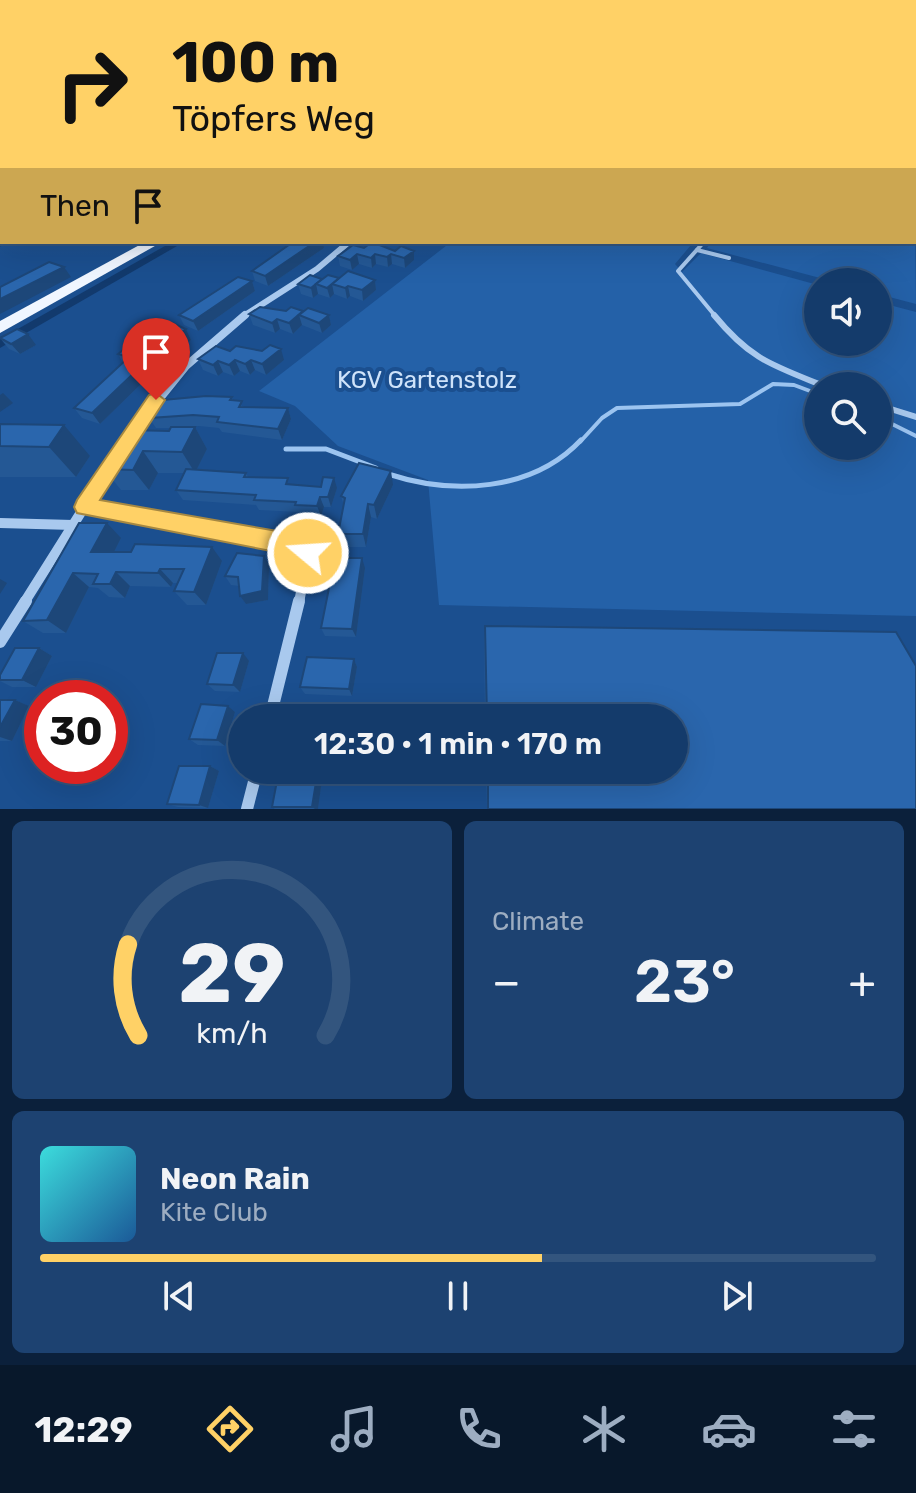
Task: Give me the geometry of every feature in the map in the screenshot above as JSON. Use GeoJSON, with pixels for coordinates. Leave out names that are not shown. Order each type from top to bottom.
{"type":"FeatureCollection","features":[{"type":"Feature","properties":{"kind":"main road"},"geometry":{"type":"LineString","coordinates":[[0,328],[151,244]]}},
{"type":"Feature","properties":{"kind":"street"},"geometry":{"type":"LineString","coordinates":[[0,642],[130,435],[185,367],[218,335],[257,306],[325,264],[347,244]]}},
{"type":"Feature","properties":{"kind":"street"},"geometry":{"type":"LineString","coordinates":[[84,507],[283,542],[308,553],[273,704]]}},
{"type":"Feature","properties":{"kind":"street"},"geometry":{"type":"LineString","coordinates":[[0,523],[73,525]]}},
{"type":"Feature","properties":{"kind":"street"},"geometry":{"type":"LineString","coordinates":[[247,809],[253,784]]}},
{"type":"Feature","properties":{"kind":"lane"},"geometry":{"type":"LineString","coordinates":[[700,244],[678,271],[735,340],[759,359],[804,378]]}},
{"type":"Feature","properties":{"kind":"lane"},"geometry":{"type":"LineString","coordinates":[[697,250],[729,258]]}},
{"type":"Feature","properties":{"kind":"lane"},"geometry":{"type":"LineString","coordinates":[[892,409],[916,417]]}},
{"type":"Feature","properties":{"kind":"green space","name":"KGV Gartenstolz"},"geometry":{"type":"Polygon","coordinates":[[[448,244],[691,245],[675,264],[682,272],[701,253],[804,281],[804,356],[892,356],[892,306],[916,312],[916,616],[439,605],[428,480],[338,446],[295,406],[259,391],[448,244]]]}},
{"type":"Feature","properties":{"kind":"green space"},"geometry":{"type":"Polygon","coordinates":[[[710,244],[915,244],[916,304],[892,298],[892,268],[804,268],[804,274],[707,248],[710,244]]]}},
{"type":"Feature","properties":{"kind":"building"},"geometry":{"type":"Polygon","coordinates":[[[290,244],[312,244],[265,276],[252,271],[290,244]]]}},
{"type":"Feature","properties":{"kind":"building"},"geometry":{"type":"Polygon","coordinates":[[[377,244],[395,251],[401,246],[414,251],[404,258],[391,254],[387,257],[375,254],[371,258],[357,254],[350,260],[338,256],[353,245],[364,248],[377,244]]]}},
{"type":"Feature","properties":{"kind":"building"},"geometry":{"type":"Polygon","coordinates":[[[49,262],[64,267],[0,299],[0,287],[49,262]]]}},
{"type":"Feature","properties":{"kind":"building"},"geometry":{"type":"Polygon","coordinates":[[[348,271],[375,280],[362,290],[332,284],[348,271]]]}},
{"type":"Feature","properties":{"kind":"building"},"geometry":{"type":"Polygon","coordinates":[[[310,275],[322,279],[311,288],[298,284],[310,275]]]}},
{"type":"Feature","properties":{"kind":"building"},"geometry":{"type":"Polygon","coordinates":[[[328,275],[339,278],[327,288],[316,284],[328,275]]]}},
{"type":"Feature","properties":{"kind":"building"},"geometry":{"type":"Polygon","coordinates":[[[238,277],[252,281],[193,321],[179,315],[238,277]]]}},
{"type":"Feature","properties":{"kind":"building"},"geometry":{"type":"Polygon","coordinates":[[[260,307],[286,311],[291,307],[303,311],[289,323],[277,319],[272,323],[249,314],[260,307]]]}},
{"type":"Feature","properties":{"kind":"building"},"geometry":{"type":"Polygon","coordinates":[[[308,308],[329,315],[319,323],[299,315],[308,308]]]}},
{"type":"Feature","properties":{"kind":"building"},"geometry":{"type":"Polygon","coordinates":[[[172,323],[186,329],[131,371],[135,372],[92,413],[74,408],[129,357],[118,354],[134,341],[140,343],[172,323]]]}},
{"type":"Feature","properties":{"kind":"building"},"geometry":{"type":"Polygon","coordinates":[[[17,329],[28,334],[11,344],[0,338],[17,329]]]}},
{"type":"Feature","properties":{"kind":"building"},"geometry":{"type":"Polygon","coordinates":[[[270,345],[281,349],[262,364],[251,360],[245,364],[235,360],[229,365],[218,361],[213,365],[198,359],[216,346],[230,351],[236,346],[262,351],[270,345]]]}},
{"type":"Feature","properties":{"kind":"building"},"geometry":{"type":"Polygon","coordinates":[[[232,397],[230,400],[242,401],[239,407],[288,408],[278,429],[217,422],[219,417],[149,418],[163,400],[232,397]]]}},
{"type":"Feature","properties":{"kind":"building"},"geometry":{"type":"Polygon","coordinates":[[[0,424],[64,425],[49,447],[0,446],[0,424]]]}},
{"type":"Feature","properties":{"kind":"building"},"geometry":{"type":"Polygon","coordinates":[[[171,427],[195,427],[182,452],[143,451],[133,470],[104,469],[128,430],[169,431],[171,427]]]}},
{"type":"Feature","properties":{"kind":"building"},"geometry":{"type":"Polygon","coordinates":[[[359,463],[391,471],[374,505],[368,504],[363,534],[338,534],[345,498],[341,496],[359,463]]]}},
{"type":"Feature","properties":{"kind":"building"},"geometry":{"type":"Polygon","coordinates":[[[186,469],[246,473],[244,477],[288,478],[286,484],[321,487],[323,477],[334,478],[328,497],[320,497],[317,506],[295,505],[296,502],[254,500],[256,495],[176,490],[186,469]]]}},
{"type":"Feature","properties":{"kind":"building"},"geometry":{"type":"Polygon","coordinates":[[[79,523],[107,523],[91,552],[131,552],[135,544],[212,547],[194,592],[174,591],[184,569],[160,569],[158,573],[116,572],[110,584],[93,584],[98,574],[73,573],[47,620],[23,621],[79,523]]]}},
{"type":"Feature","properties":{"kind":"building"},"geometry":{"type":"Polygon","coordinates":[[[237,553],[264,556],[262,591],[240,596],[238,577],[225,576],[237,553]]]}},
{"type":"Feature","properties":{"kind":"building"},"geometry":{"type":"Polygon","coordinates":[[[335,558],[362,558],[352,629],[321,628],[335,558]]]}},
{"type":"Feature","properties":{"kind":"building"},"geometry":{"type":"Polygon","coordinates":[[[485,626],[896,632],[916,666],[916,809],[488,809],[488,784],[688,784],[688,704],[487,704],[485,626]]]}},
{"type":"Feature","properties":{"kind":"building"},"geometry":{"type":"Polygon","coordinates":[[[15,648],[39,648],[22,680],[0,680],[0,675],[15,648]]]}},
{"type":"Feature","properties":{"kind":"building"},"geometry":{"type":"Polygon","coordinates":[[[217,653],[243,653],[233,685],[207,684],[217,653]]]}},
{"type":"Feature","properties":{"kind":"building"},"geometry":{"type":"Polygon","coordinates":[[[307,657],[354,659],[349,689],[300,687],[307,657]]]}},
{"type":"Feature","properties":{"kind":"building"},"geometry":{"type":"Polygon","coordinates":[[[0,700],[15,700],[0,727],[0,700]]]}},
{"type":"Feature","properties":{"kind":"building"},"geometry":{"type":"Polygon","coordinates":[[[201,704],[228,706],[217,740],[189,739],[201,704]]]}},
{"type":"Feature","properties":{"kind":"building"},"geometry":{"type":"Polygon","coordinates":[[[179,766],[210,766],[199,805],[167,804],[179,766]]]}},
{"type":"Feature","properties":{"kind":"building"},"geometry":{"type":"Polygon","coordinates":[[[276,784],[316,784],[312,807],[272,807],[276,784]]]}},
{"type":"Feature","properties":{"kind":"waterway"},"geometry":{"type":"LineString","coordinates":[[0,344],[175,244]]}},
{"type":"Feature","properties":{"kind":"waterway"},"geometry":{"type":"LineString","coordinates":[[580,442],[602,418],[617,408],[740,404],[773,384],[804,389]]}},
{"type":"Feature","properties":{"kind":"waterway"},"geometry":{"type":"LineString","coordinates":[[892,424],[916,436]]}},
{"type":"Feature","properties":{"kind":"waterway"},"geometry":{"type":"LineString","coordinates":[[388,474],[438,485],[490,484],[539,470],[581,440]]}},
{"type":"Feature","properties":{"kind":"waterway"},"geometry":{"type":"LineString","coordinates":[[286,449],[326,449],[376,468]]}},
{"type":"Feature","properties":{"kind":"route"},"geometry":{"type":"LineString","coordinates":[[156,400],[84,507],[283,542],[308,553]]}}]}
